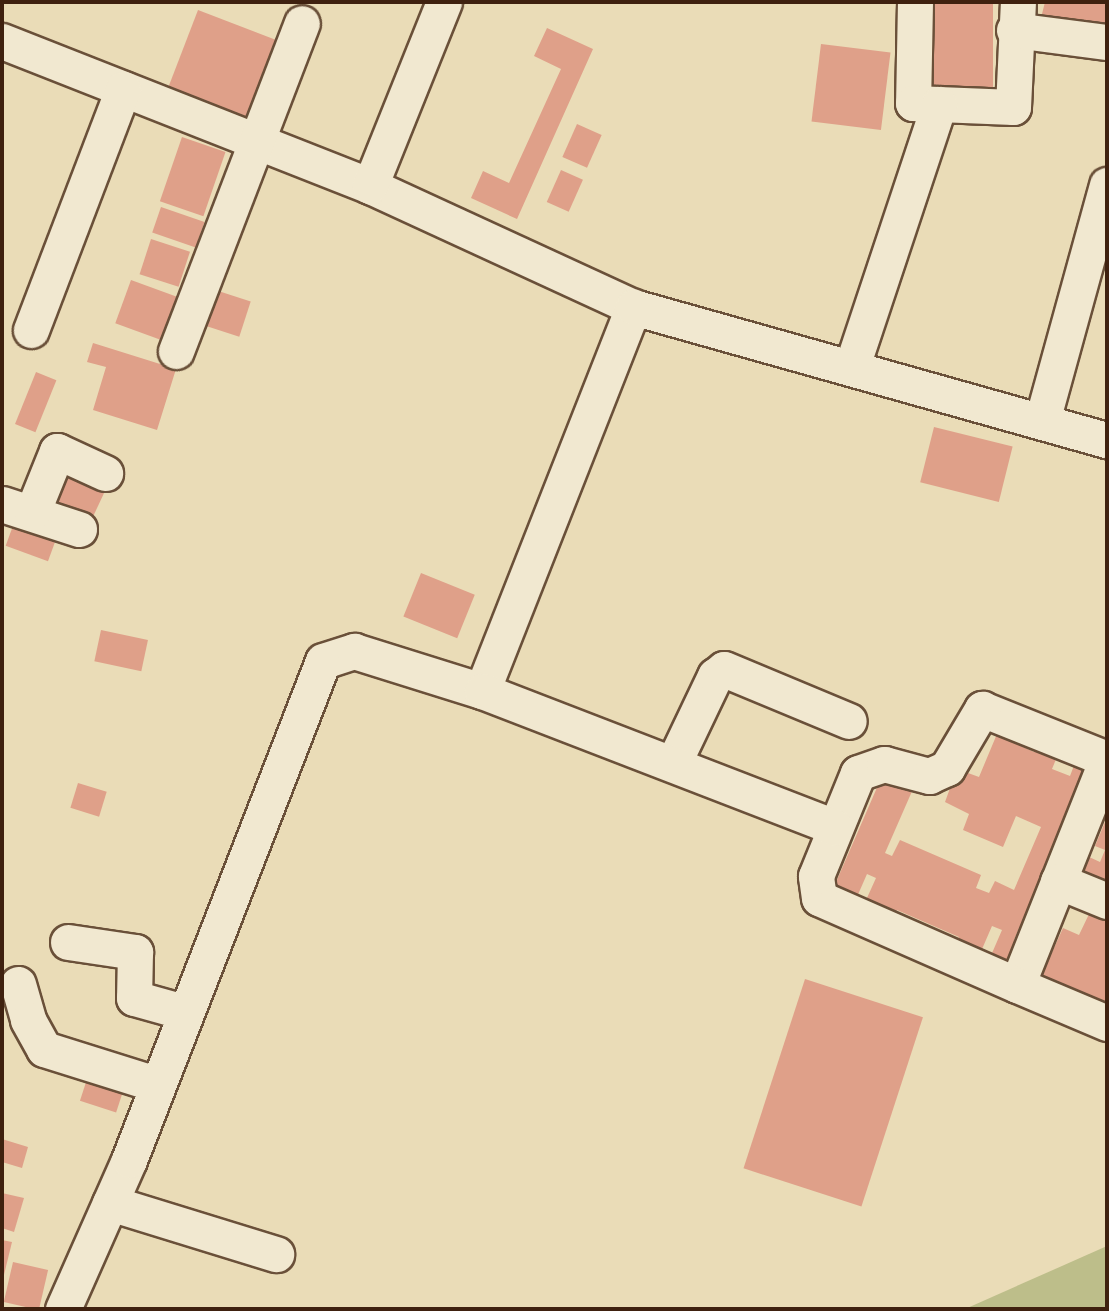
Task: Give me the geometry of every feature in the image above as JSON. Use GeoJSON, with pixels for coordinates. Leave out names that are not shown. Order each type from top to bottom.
{"type":"FeatureCollection","features":[{"type":"Feature","properties":{"kind":"street"},"geometry":{"type":"LineString","coordinates":[[370,186],[444,2]]}},
{"type":"Feature","properties":{"kind":"street"},"geometry":{"type":"LineString","coordinates":[[915,2],[913,103],[1013,107],[1016,16],[1107,41]]}},
{"type":"Feature","properties":{"kind":"street"},"geometry":{"type":"LineString","coordinates":[[176,351],[302,23]]}},
{"type":"Feature","properties":{"kind":"street"},"geometry":{"type":"LineString","coordinates":[[2,41],[370,186],[634,307],[852,366],[1107,440]]}},
{"type":"Feature","properties":{"kind":"street"},"geometry":{"type":"LineString","coordinates":[[31,330],[123,89]]}},
{"type":"Feature","properties":{"kind":"street"},"geometry":{"type":"LineString","coordinates":[[852,366],[939,104]]}},
{"type":"Feature","properties":{"kind":"street"},"geometry":{"type":"LineString","coordinates":[[1042,421],[1107,185]]}},
{"type":"Feature","properties":{"kind":"street"},"geometry":{"type":"LineString","coordinates":[[482,691],[634,307]]}},
{"type":"Feature","properties":{"kind":"street"},"geometry":{"type":"LineString","coordinates":[[79,529],[17,509],[57,451],[105,473]]}},
{"type":"Feature","properties":{"kind":"street"},"geometry":{"type":"LineString","coordinates":[[63,1309],[110,1203],[323,661],[354,651],[482,691],[835,827]]}},
{"type":"Feature","properties":{"kind":"street"},"geometry":{"type":"LineString","coordinates":[[673,764],[715,676],[724,669],[849,721]]}},
{"type":"Feature","properties":{"kind":"street"},"geometry":{"type":"LineString","coordinates":[[1017,985],[1107,759],[982,709],[947,768],[929,776],[884,764],[858,773],[816,876],[819,898],[1017,985],[1107,1023]]}},
{"type":"Feature","properties":{"kind":"street"},"geometry":{"type":"LineString","coordinates":[[1058,881],[1107,901]]}},
{"type":"Feature","properties":{"kind":"street"},"geometry":{"type":"LineString","coordinates":[[68,942],[135,953],[134,998],[184,1012]]}},
{"type":"Feature","properties":{"kind":"street"},"geometry":{"type":"LineString","coordinates":[[18,984],[28,1020],[44,1049],[156,1084]]}},
{"type":"Feature","properties":{"kind":"street"},"geometry":{"type":"LineString","coordinates":[[110,1203],[276,1254]]}},
{"type":"Feature","properties":{"kind":"green space"},"geometry":{"type":"Polygon","coordinates":[[[1107,1246],[1107,1309],[965,1309],[1107,1246]]]}},
{"type":"Feature","properties":{"kind":"building"},"geometry":{"type":"Polygon","coordinates":[[[918,2],[993,2],[993,98],[918,98],[918,2]]]}},
{"type":"Feature","properties":{"kind":"building"},"geometry":{"type":"Polygon","coordinates":[[[1045,2],[1107,2],[1107,31],[1042,14],[1045,2]]]}},
{"type":"Feature","properties":{"kind":"building"},"geometry":{"type":"Polygon","coordinates":[[[198,10],[275,40],[245,120],[167,90],[198,10]]]}},
{"type":"Feature","properties":{"kind":"building"},"geometry":{"type":"Polygon","coordinates":[[[547,28],[593,49],[517,219],[471,198],[483,171],[509,183],[561,69],[534,56],[547,28]]]}},
{"type":"Feature","properties":{"kind":"building"},"geometry":{"type":"Polygon","coordinates":[[[821,44],[890,53],[881,130],[811,121],[821,44]]]}},
{"type":"Feature","properties":{"kind":"building"},"geometry":{"type":"Polygon","coordinates":[[[577,124],[602,135],[587,168],[562,157],[577,124]]]}},
{"type":"Feature","properties":{"kind":"building"},"geometry":{"type":"Polygon","coordinates":[[[182,137],[225,152],[203,216],[160,201],[182,137]]]}},
{"type":"Feature","properties":{"kind":"building"},"geometry":{"type":"Polygon","coordinates":[[[561,170],[583,180],[569,212],[547,202],[561,170]]]}},
{"type":"Feature","properties":{"kind":"building"},"geometry":{"type":"Polygon","coordinates":[[[161,207],[204,222],[196,248],[152,233],[161,207]]]}},
{"type":"Feature","properties":{"kind":"building"},"geometry":{"type":"Polygon","coordinates":[[[151,239],[190,252],[179,287],[140,274],[151,239]]]}},
{"type":"Feature","properties":{"kind":"building"},"geometry":{"type":"Polygon","coordinates":[[[131,280],[179,297],[163,341],[115,323],[131,280]]]}},
{"type":"Feature","properties":{"kind":"building"},"geometry":{"type":"Polygon","coordinates":[[[206,287],[251,302],[239,337],[195,322],[206,287]]]}},
{"type":"Feature","properties":{"kind":"building"},"geometry":{"type":"Polygon","coordinates":[[[93,343],[176,369],[157,430],[93,410],[106,367],[87,362],[93,343]]]}},
{"type":"Feature","properties":{"kind":"building"},"geometry":{"type":"Polygon","coordinates":[[[36,372],[56,380],[35,432],[15,424],[36,372]]]}},
{"type":"Feature","properties":{"kind":"building"},"geometry":{"type":"Polygon","coordinates":[[[934,427],[1013,447],[999,502],[920,482],[934,427]]]}},
{"type":"Feature","properties":{"kind":"building"},"geometry":{"type":"Polygon","coordinates":[[[63,458],[110,480],[90,523],[43,501],[63,458]]]}},
{"type":"Feature","properties":{"kind":"building"},"geometry":{"type":"Polygon","coordinates":[[[18,512],[60,527],[48,561],[6,546],[18,512]]]}},
{"type":"Feature","properties":{"kind":"building"},"geometry":{"type":"Polygon","coordinates":[[[421,573],[475,595],[457,638],[403,617],[421,573]]]}},
{"type":"Feature","properties":{"kind":"building"},"geometry":{"type":"Polygon","coordinates":[[[101,630],[148,640],[141,671],[94,661],[101,630]]]}},
{"type":"Feature","properties":{"kind":"building"},"geometry":{"type":"Polygon","coordinates":[[[1002,722],[1021,730],[1015,743],[1034,752],[1040,738],[1061,747],[1052,769],[1070,776],[1078,755],[1093,763],[1027,933],[1019,928],[1014,940],[1022,944],[1008,977],[986,967],[1002,930],[992,926],[976,963],[953,953],[959,937],[897,910],[892,923],[862,909],[876,878],[867,874],[853,906],[830,896],[882,776],[913,789],[885,853],[892,856],[900,840],[981,875],[976,888],[989,893],[995,881],[1014,890],[1041,827],[1016,816],[1003,847],[963,830],[969,814],[945,802],[957,769],[979,777],[1002,722]]]}},
{"type":"Feature","properties":{"kind":"building"},"geometry":{"type":"Polygon","coordinates":[[[78,783],[107,792],[99,817],[70,808],[78,783]]]}},
{"type":"Feature","properties":{"kind":"building"},"geometry":{"type":"Polygon","coordinates":[[[1105,822],[1107,888],[1079,876],[1087,856],[1100,862],[1105,850],[1095,846],[1105,822]]]}},
{"type":"Feature","properties":{"kind":"building"},"geometry":{"type":"Polygon","coordinates":[[[1107,905],[1107,1011],[1039,981],[1063,928],[1079,935],[1090,912],[1107,905]]]}},
{"type":"Feature","properties":{"kind":"building"},"geometry":{"type":"Polygon","coordinates":[[[805,979],[923,1017],[861,1207],[744,1168],[805,979]]]}},
{"type":"Feature","properties":{"kind":"building"},"geometry":{"type":"Polygon","coordinates":[[[88,1076],[124,1088],[116,1112],[80,1101],[88,1076]]]}},
{"type":"Feature","properties":{"kind":"building"},"geometry":{"type":"Polygon","coordinates":[[[2,1139],[28,1147],[22,1168],[2,1162],[2,1139]]]}},
{"type":"Feature","properties":{"kind":"building"},"geometry":{"type":"Polygon","coordinates":[[[2,1193],[24,1198],[14,1232],[2,1228],[2,1193]]]}},
{"type":"Feature","properties":{"kind":"building"},"geometry":{"type":"Polygon","coordinates":[[[2,1240],[12,1242],[3,1279],[2,1279],[2,1240]]]}},
{"type":"Feature","properties":{"kind":"building"},"geometry":{"type":"Polygon","coordinates":[[[13,1262],[48,1270],[39,1309],[4,1302],[13,1262]]]}}]}
